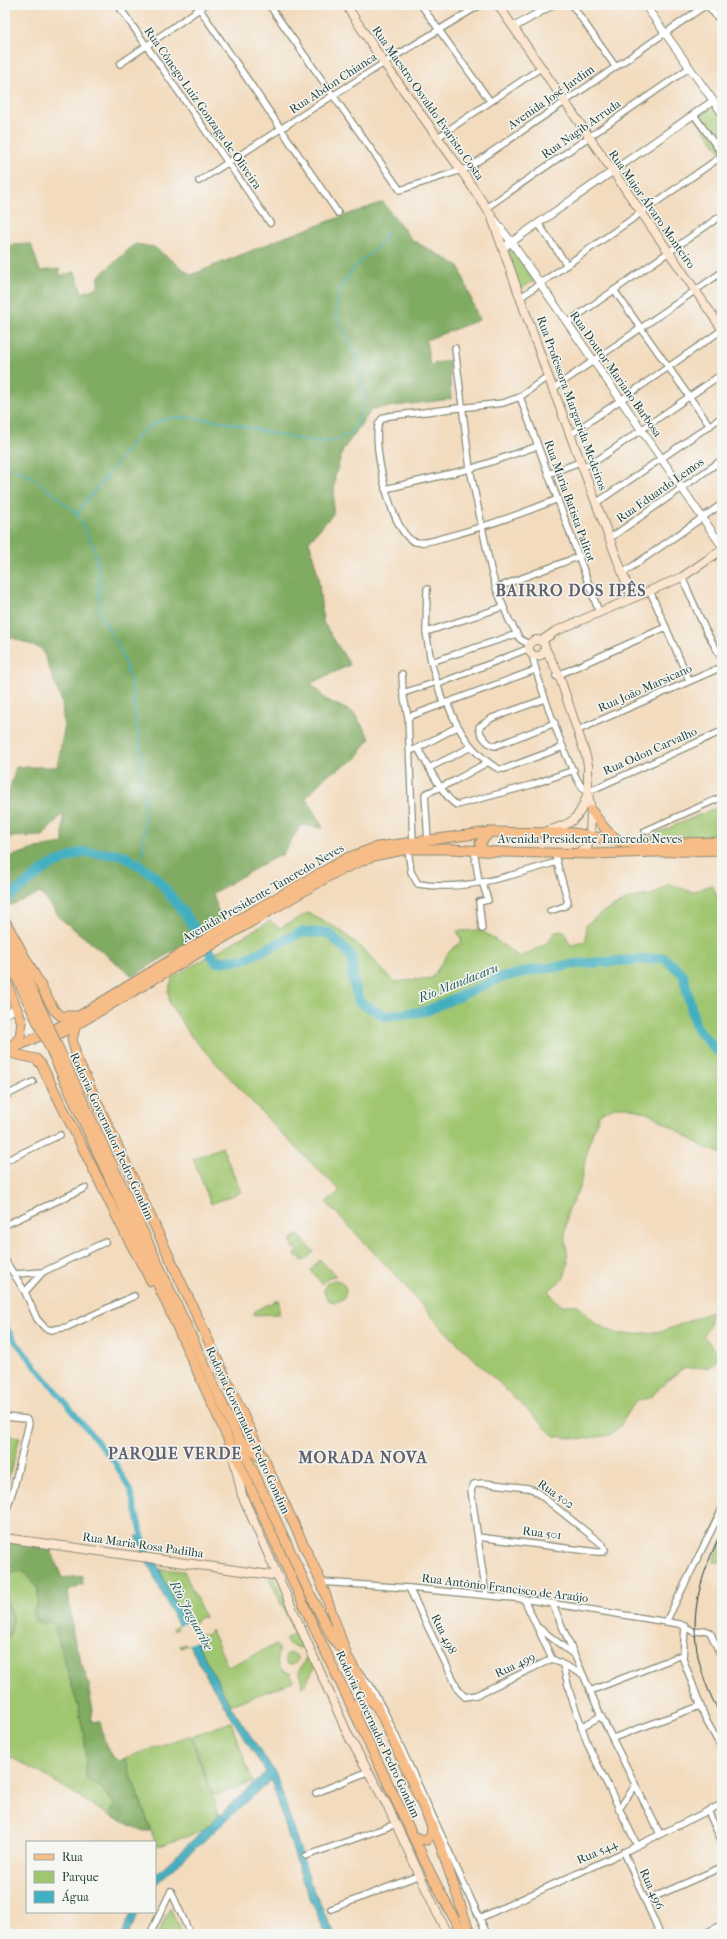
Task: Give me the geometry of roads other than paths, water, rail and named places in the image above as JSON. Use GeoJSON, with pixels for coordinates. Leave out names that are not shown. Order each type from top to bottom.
{"type":"FeatureCollection","features":[{"type":"Feature","properties":{"kind":"main road","name":"Rua Maestro Osvaldo Evaristo Costa"},"geometry":{"type":"LineString","coordinates":[[346,5],[384,63],[462,170],[491,215]]}},
{"type":"Feature","properties":{"kind":"main road","name":"Rua Major Álvaro Monteiro"},"geometry":{"type":"LineString","coordinates":[[498,5],[514,26],[588,137],[722,330]]}},
{"type":"Feature","properties":{"kind":"main road","name":"Rua Professora Margarida Medeiros"},"geometry":{"type":"LineString","coordinates":[[491,215],[521,296],[548,376],[554,388],[581,465],[632,598]]}},
{"type":"Feature","properties":{"kind":"main road"},"geometry":{"type":"LineString","coordinates":[[532,651],[543,653],[543,645],[550,634],[682,576],[722,550]]}},
{"type":"Feature","properties":{"kind":"main road"},"geometry":{"type":"LineString","coordinates":[[532,651],[535,641],[543,645],[558,678],[578,730],[588,765],[588,792],[591,810],[590,836],[587,848],[576,853]]}},
{"type":"Feature","properties":{"kind":"main road"},"geometry":{"type":"LineString","coordinates":[[532,651],[548,664],[558,678]]}},
{"type":"Feature","properties":{"kind":"main road"},"geometry":{"type":"LineString","coordinates":[[546,831],[564,826],[575,820],[581,812],[588,792]]}},
{"type":"Feature","properties":{"kind":"main road"},"geometry":{"type":"LineString","coordinates":[[591,810],[606,830],[620,842]]}},
{"type":"Feature","properties":{"kind":"main road","name":"Avenida Presidente Tancredo Neves"},"geometry":{"type":"LineString","coordinates":[[411,846],[428,841],[490,832],[546,831],[574,833],[620,842],[653,845],[722,842]]}},
{"type":"Feature","properties":{"kind":"main road"},"geometry":{"type":"LineString","coordinates":[[486,851],[481,848],[480,843],[490,832]]}},
{"type":"Feature","properties":{"kind":"main road","name":"Avenida Presidente Tancredo Neves"},"geometry":{"type":"LineString","coordinates":[[8,1054],[52,1041],[77,1020],[347,858],[377,847],[411,846],[474,850],[556,858],[576,853],[722,850]]}},
{"type":"Feature","properties":{"kind":"main road"},"geometry":{"type":"LineString","coordinates":[[5,921],[54,1010],[61,1016],[77,1020],[72,1039],[74,1052],[322,1582],[347,1656]]}},
{"type":"Feature","properties":{"kind":"main road","name":"Rodovia Governador Pedro Gondim"},"geometry":{"type":"LineString","coordinates":[[5,933],[43,1024]]}},
{"type":"Feature","properties":{"kind":"main road","name":"Rodovia Governador Pedro Gondim"},"geometry":{"type":"LineString","coordinates":[[5,953],[52,1041],[131,1205],[322,1619],[332,1637],[347,1656],[378,1706],[440,1844],[470,1934]]}},
{"type":"Feature","properties":{"kind":"main road"},"geometry":{"type":"LineString","coordinates":[[5,979],[17,1008],[22,1027],[20,1037],[8,1054],[36,1059],[42,1064],[126,1235],[173,1321]]}},
{"type":"Feature","properties":{"kind":"main road","name":"Rodovia Governador Pedro Gondim"},"geometry":{"type":"LineString","coordinates":[[52,1041],[173,1321],[412,1835],[462,1934]]}},
{"type":"Feature","properties":{"kind":"main road"},"geometry":{"type":"LineString","coordinates":[[131,1205],[152,1219]]}},
{"type":"Feature","properties":{"kind":"main road"},"geometry":{"type":"LineString","coordinates":[[228,1437],[242,1495],[349,1737],[369,1771],[396,1824],[447,1934]]}},
{"type":"Feature","properties":{"kind":"main road"},"geometry":{"type":"LineString","coordinates":[[238,1437],[266,1462]]}},
{"type":"Feature","properties":{"kind":"main road","name":"Rua Maria Rosa Padilha"},"geometry":{"type":"LineString","coordinates":[[5,1538],[278,1576]]}},
{"type":"Feature","properties":{"kind":"main road"},"geometry":{"type":"LineString","coordinates":[[356,1716],[356,1705],[360,1700],[368,1700],[378,1706]]}},
{"type":"Feature","properties":{"kind":"main road"},"geometry":{"type":"LineString","coordinates":[[412,1835],[426,1840],[431,1835],[432,1827]]}},
{"type":"Feature","properties":{"kind":"main road"},"geometry":{"type":"LineString","coordinates":[[453,1915],[455,1934]]}},
{"type":"Feature","properties":{"kind":"street","name":"Rua Cônego Luiz Gonzaga de Oliveira"},"geometry":{"type":"LineString","coordinates":[[118,5],[270,222]]}},
{"type":"Feature","properties":{"kind":"street"},"geometry":{"type":"LineString","coordinates":[[120,64],[198,7],[206,5]]}},
{"type":"Feature","properties":{"kind":"street"},"geometry":{"type":"LineString","coordinates":[[269,5],[333,97]]}},
{"type":"Feature","properties":{"kind":"street"},"geometry":{"type":"LineString","coordinates":[[421,5],[490,101]]}},
{"type":"Feature","properties":{"kind":"street","name":"Rua Abdon Chianca"},"geometry":{"type":"LineString","coordinates":[[199,181],[333,97],[384,63],[480,5]]}},
{"type":"Feature","properties":{"kind":"street"},"geometry":{"type":"LineString","coordinates":[[514,26],[552,5]]}},
{"type":"Feature","properties":{"kind":"street"},"geometry":{"type":"LineString","coordinates":[[572,5],[615,66]]}},
{"type":"Feature","properties":{"kind":"street"},"geometry":{"type":"LineString","coordinates":[[645,5],[722,113]]}},
{"type":"Feature","properties":{"kind":"street"},"geometry":{"type":"LineString","coordinates":[[706,5],[722,23]]}},
{"type":"Feature","properties":{"kind":"street","name":"Avenida José Jardim"},"geometry":{"type":"LineString","coordinates":[[333,97],[400,190],[462,170],[485,157],[564,101],[706,5]]}},
{"type":"Feature","properties":{"kind":"street"},"geometry":{"type":"LineString","coordinates":[[198,7],[338,213]]}},
{"type":"Feature","properties":{"kind":"street"},"geometry":{"type":"LineString","coordinates":[[438,137],[542,67]]}},
{"type":"Feature","properties":{"kind":"street","name":"Rua Nagib Arruda"},"geometry":{"type":"LineString","coordinates":[[486,208],[689,68]]}},
{"type":"Feature","properties":{"kind":"street"},"geometry":{"type":"LineString","coordinates":[[503,248],[713,101]]}},
{"type":"Feature","properties":{"kind":"street"},"geometry":{"type":"LineString","coordinates":[[521,296],[642,213],[722,155],[694,115]]}},
{"type":"Feature","properties":{"kind":"street","name":"Rua Doutor Mariano Barbosa"},"geometry":{"type":"LineString","coordinates":[[491,215],[512,242],[593,362],[722,546]]}},
{"type":"Feature","properties":{"kind":"street"},"geometry":{"type":"LineString","coordinates":[[567,323],[722,215]]}},
{"type":"Feature","properties":{"kind":"street"},"geometry":{"type":"LineString","coordinates":[[538,223],[567,265]]}},
{"type":"Feature","properties":{"kind":"street"},"geometry":{"type":"LineString","coordinates":[[554,388],[722,272]]}},
{"type":"Feature","properties":{"kind":"street"},"geometry":{"type":"LineString","coordinates":[[614,290],[710,426]]}},
{"type":"Feature","properties":{"kind":"street"},"geometry":{"type":"LineString","coordinates":[[570,435],[722,330]]}},
{"type":"Feature","properties":{"kind":"street"},"geometry":{"type":"LineString","coordinates":[[455,348],[470,469],[496,588],[517,634],[532,651],[535,670],[564,747],[580,786],[588,792]]}},
{"type":"Feature","properties":{"kind":"street"},"geometry":{"type":"LineString","coordinates":[[548,474],[598,459],[722,374]]}},
{"type":"Feature","properties":{"kind":"street"},"geometry":{"type":"LineString","coordinates":[[548,376],[520,397],[495,404],[389,416],[383,418],[379,423],[378,432],[385,489],[389,503],[404,532],[412,541],[422,543],[482,527],[558,499]]}},
{"type":"Feature","properties":{"kind":"street","name":"Rua Maria Batista Palitot"},"geometry":{"type":"LineString","coordinates":[[520,397],[580,556],[599,612]]}},
{"type":"Feature","properties":{"kind":"street"},"geometry":{"type":"LineString","coordinates":[[596,503],[722,418]]}},
{"type":"Feature","properties":{"kind":"street"},"geometry":{"type":"LineString","coordinates":[[385,489],[470,469],[538,446]]}},
{"type":"Feature","properties":{"kind":"street","name":"Rua Eduardo Lemos"},"geometry":{"type":"LineString","coordinates":[[610,538],[722,460]]}},
{"type":"Feature","properties":{"kind":"street"},"geometry":{"type":"LineString","coordinates":[[623,573],[722,504]]}},
{"type":"Feature","properties":{"kind":"street"},"geometry":{"type":"LineString","coordinates":[[496,588],[580,556]]}},
{"type":"Feature","properties":{"kind":"street"},"geometry":{"type":"LineString","coordinates":[[682,576],[706,631],[722,659]]}},
{"type":"Feature","properties":{"kind":"street"},"geometry":{"type":"LineString","coordinates":[[427,589],[426,632],[431,662],[445,703],[457,727],[471,746],[488,762],[499,769],[504,769],[564,747]]}},
{"type":"Feature","properties":{"kind":"street"},"geometry":{"type":"LineString","coordinates":[[650,591],[689,680]]}},
{"type":"Feature","properties":{"kind":"street"},"geometry":{"type":"LineString","coordinates":[[426,632],[503,606]]}},
{"type":"Feature","properties":{"kind":"street"},"geometry":{"type":"LineString","coordinates":[[558,678],[666,627]]}},
{"type":"Feature","properties":{"kind":"street"},"geometry":{"type":"LineString","coordinates":[[431,662],[517,634]]}},
{"type":"Feature","properties":{"kind":"street"},"geometry":{"type":"LineString","coordinates":[[403,693],[438,683],[532,651]]}},
{"type":"Feature","properties":{"kind":"street","name":"Rua João Marsicano"},"geometry":{"type":"LineString","coordinates":[[578,730],[689,680],[722,667]]}},
{"type":"Feature","properties":{"kind":"street"},"geometry":{"type":"LineString","coordinates":[[408,717],[535,670]]}},
{"type":"Feature","properties":{"kind":"street"},"geometry":{"type":"LineString","coordinates":[[402,674],[403,693],[408,717],[410,751],[411,872],[418,884],[458,886],[480,882],[556,858],[568,902],[565,906],[550,911]]}},
{"type":"Feature","properties":{"kind":"street"},"geometry":{"type":"LineString","coordinates":[[545,699],[492,718],[481,724],[478,728],[489,743],[494,746],[555,723]]}},
{"type":"Feature","properties":{"kind":"street"},"geometry":{"type":"LineString","coordinates":[[410,751],[457,727]]}},
{"type":"Feature","properties":{"kind":"street","name":"Rua Odon Carvalho"},"geometry":{"type":"LineString","coordinates":[[588,792],[722,731]]}},
{"type":"Feature","properties":{"kind":"street"},"geometry":{"type":"LineString","coordinates":[[429,768],[471,746]]}},
{"type":"Feature","properties":{"kind":"street"},"geometry":{"type":"LineString","coordinates":[[418,748],[442,787],[453,802],[459,805],[574,770]]}},
{"type":"Feature","properties":{"kind":"street"},"geometry":{"type":"LineString","coordinates":[[428,841],[425,795],[488,762]]}},
{"type":"Feature","properties":{"kind":"street"},"geometry":{"type":"LineString","coordinates":[[645,831],[722,797]]}},
{"type":"Feature","properties":{"kind":"street"},"geometry":{"type":"LineString","coordinates":[[474,850],[480,882],[488,900],[479,902],[482,929]]}},
{"type":"Feature","properties":{"kind":"street"},"geometry":{"type":"LineString","coordinates":[[5,1014],[17,1008]]}},
{"type":"Feature","properties":{"kind":"street"},"geometry":{"type":"LineString","coordinates":[[5,1096],[33,1082]]}},
{"type":"Feature","properties":{"kind":"street"},"geometry":{"type":"LineString","coordinates":[[5,1161],[60,1135]]}},
{"type":"Feature","properties":{"kind":"street"},"geometry":{"type":"LineString","coordinates":[[5,1225],[84,1188]]}},
{"type":"Feature","properties":{"kind":"street"},"geometry":{"type":"LineString","coordinates":[[15,1274],[43,1272],[105,1242]]}},
{"type":"Feature","properties":{"kind":"street"},"geometry":{"type":"LineString","coordinates":[[5,1260],[25,1292],[37,1319],[45,1328],[51,1330],[67,1327],[134,1296]]}},
{"type":"Feature","properties":{"kind":"street"},"geometry":{"type":"LineString","coordinates":[[25,1292],[43,1272]]}},
{"type":"Feature","properties":{"kind":"street"},"geometry":{"type":"LineString","coordinates":[[5,1417],[29,1421],[14,1487],[5,1515]]}},
{"type":"Feature","properties":{"kind":"street","name":"Rua 502"},"geometry":{"type":"LineString","coordinates":[[478,1537],[471,1490],[474,1484],[478,1483],[528,1488],[534,1490],[603,1544],[603,1552]]}},
{"type":"Feature","properties":{"kind":"street"},"geometry":{"type":"LineString","coordinates":[[666,1622],[722,1509]]}},
{"type":"Feature","properties":{"kind":"street"},"geometry":{"type":"LineString","coordinates":[[478,1537],[486,1595]]}},
{"type":"Feature","properties":{"kind":"street","name":"Rua 501"},"geometry":{"type":"LineString","coordinates":[[478,1537],[603,1552]]}},
{"type":"Feature","properties":{"kind":"street","name":"Rua Antônio Francisco de Araújo"},"geometry":{"type":"LineString","coordinates":[[322,1582],[409,1588],[524,1599],[666,1622],[685,1626],[694,1632],[706,1630],[710,1632],[722,1658]]}},
{"type":"Feature","properties":{"kind":"street","name":"Rua 498"},"geometry":{"type":"LineString","coordinates":[[409,1588],[459,1691]]}},
{"type":"Feature","properties":{"kind":"street"},"geometry":{"type":"LineString","coordinates":[[524,1599],[552,1660]]}},
{"type":"Feature","properties":{"kind":"street"},"geometry":{"type":"LineString","coordinates":[[552,1603],[601,1716],[660,1834]]}},
{"type":"Feature","properties":{"kind":"street"},"geometry":{"type":"LineString","coordinates":[[685,1626],[682,1655],[700,1706],[722,1749]]}},
{"type":"Feature","properties":{"kind":"street"},"geometry":{"type":"LineString","coordinates":[[537,1627],[574,1654]]}},
{"type":"Feature","properties":{"kind":"street"},"geometry":{"type":"LineString","coordinates":[[590,1691],[682,1655]]}},
{"type":"Feature","properties":{"kind":"street","name":"Rua 499"},"geometry":{"type":"LineString","coordinates":[[459,1691],[465,1697],[476,1695],[552,1660],[582,1674]]}},
{"type":"Feature","properties":{"kind":"street"},"geometry":{"type":"LineString","coordinates":[[563,1665],[581,1727],[595,1762],[637,1845]]}},
{"type":"Feature","properties":{"kind":"street"},"geometry":{"type":"LineString","coordinates":[[355,1670],[368,1681],[386,1715],[487,1934]]}},
{"type":"Feature","properties":{"kind":"street"},"geometry":{"type":"LineString","coordinates":[[613,1738],[700,1706]]}},
{"type":"Feature","properties":{"kind":"street"},"geometry":{"type":"LineString","coordinates":[[581,1727],[601,1716]]}},
{"type":"Feature","properties":{"kind":"street"},"geometry":{"type":"LineString","coordinates":[[316,1793],[369,1771]]}},
{"type":"Feature","properties":{"kind":"street"},"geometry":{"type":"LineString","coordinates":[[620,1809],[635,1786]]}},
{"type":"Feature","properties":{"kind":"street","name":"Rua 544"},"geometry":{"type":"LineString","coordinates":[[480,1918],[624,1852],[722,1804]]}},
{"type":"Feature","properties":{"kind":"street"},"geometry":{"type":"LineString","coordinates":[[708,1811],[722,1842]]}},
{"type":"Feature","properties":{"kind":"street"},"geometry":{"type":"LineString","coordinates":[[306,1856],[396,1824]]}},
{"type":"Feature","properties":{"kind":"street","name":"Rua 496"},"geometry":{"type":"LineString","coordinates":[[624,1852],[660,1934]]}},
{"type":"Feature","properties":{"kind":"street"},"geometry":{"type":"LineString","coordinates":[[645,1901],[722,1867]]}},
{"type":"Feature","properties":{"kind":"street"},"geometry":{"type":"LineString","coordinates":[[331,1909],[420,1875]]}},
{"type":"Feature","properties":{"kind":"street"},"geometry":{"type":"LineString","coordinates":[[150,1934],[171,1891],[190,1934]]}},
{"type":"Feature","properties":{"kind":"street"},"geometry":{"type":"LineString","coordinates":[[703,1934],[722,1925]]}},
{"type":"Feature","properties":{"kind":"water"},"geometry":{"type":"Polygon","coordinates":[[[136,1536],[144,1536],[172,1597],[230,1705],[276,1774],[312,1887],[335,1934],[326,1934],[303,1882],[271,1780],[156,1884],[156,1874],[266,1772],[196,1657],[150,1567],[136,1536]]]}},
{"type":"Feature","properties":{"kind":"water"},"geometry":{"type":"Polygon","coordinates":[[[132,1913],[138,1913],[128,1934],[121,1934],[132,1913]]]}},
{"type":"Feature","properties":{"kind":"waterway"},"geometry":{"type":"LineString","coordinates":[[77,514],[138,436],[151,425],[159,421],[170,418],[199,418],[311,441],[340,439],[352,432],[360,416],[364,392],[352,346],[336,316],[340,287],[357,265],[380,245],[388,230]]}},
{"type":"Feature","properties":{"kind":"waterway"},"geometry":{"type":"LineString","coordinates":[[5,465],[34,478],[77,514],[95,550],[99,574],[99,601],[101,616],[121,651],[131,684],[141,754],[145,824],[141,867]]}},
{"type":"Feature","properties":{"kind":"waterway","name":"Rio Mandacaru"},"geometry":{"type":"LineString","coordinates":[[5,900],[49,866],[82,852],[123,855],[155,876],[187,917],[216,962],[245,959],[302,932],[329,933],[352,957],[353,980],[359,1002],[385,1016],[426,1011],[500,978],[533,970],[576,964],[664,958],[683,974],[696,1028],[716,1050],[722,1049]]}},
{"type":"Feature","properties":{"kind":"waterway","name":"Rio Jaguaribe"},"geometry":{"type":"LineString","coordinates":[[5,1325],[15,1341],[115,1463],[130,1490],[144,1542]]}},
{"type":"Feature","properties":{"kind":"tram line"},"geometry":{"type":"LineString","coordinates":[[722,1531],[702,1580],[697,1602],[695,1624],[696,1647],[701,1669],[722,1718]]}},
{"type":"Feature","properties":{"kind":"district","name":"BAIRRO DOS IPÊS"},"geometry":{"type":"Point","coordinates":[571,590]}},
{"type":"Feature","properties":{"kind":"district","name":"PARQUE VERDE"},"geometry":{"type":"Point","coordinates":[175,1453]}},
{"type":"Feature","properties":{"kind":"district","name":"MORADA NOVA"},"geometry":{"type":"Point","coordinates":[363,1457]}}]}
